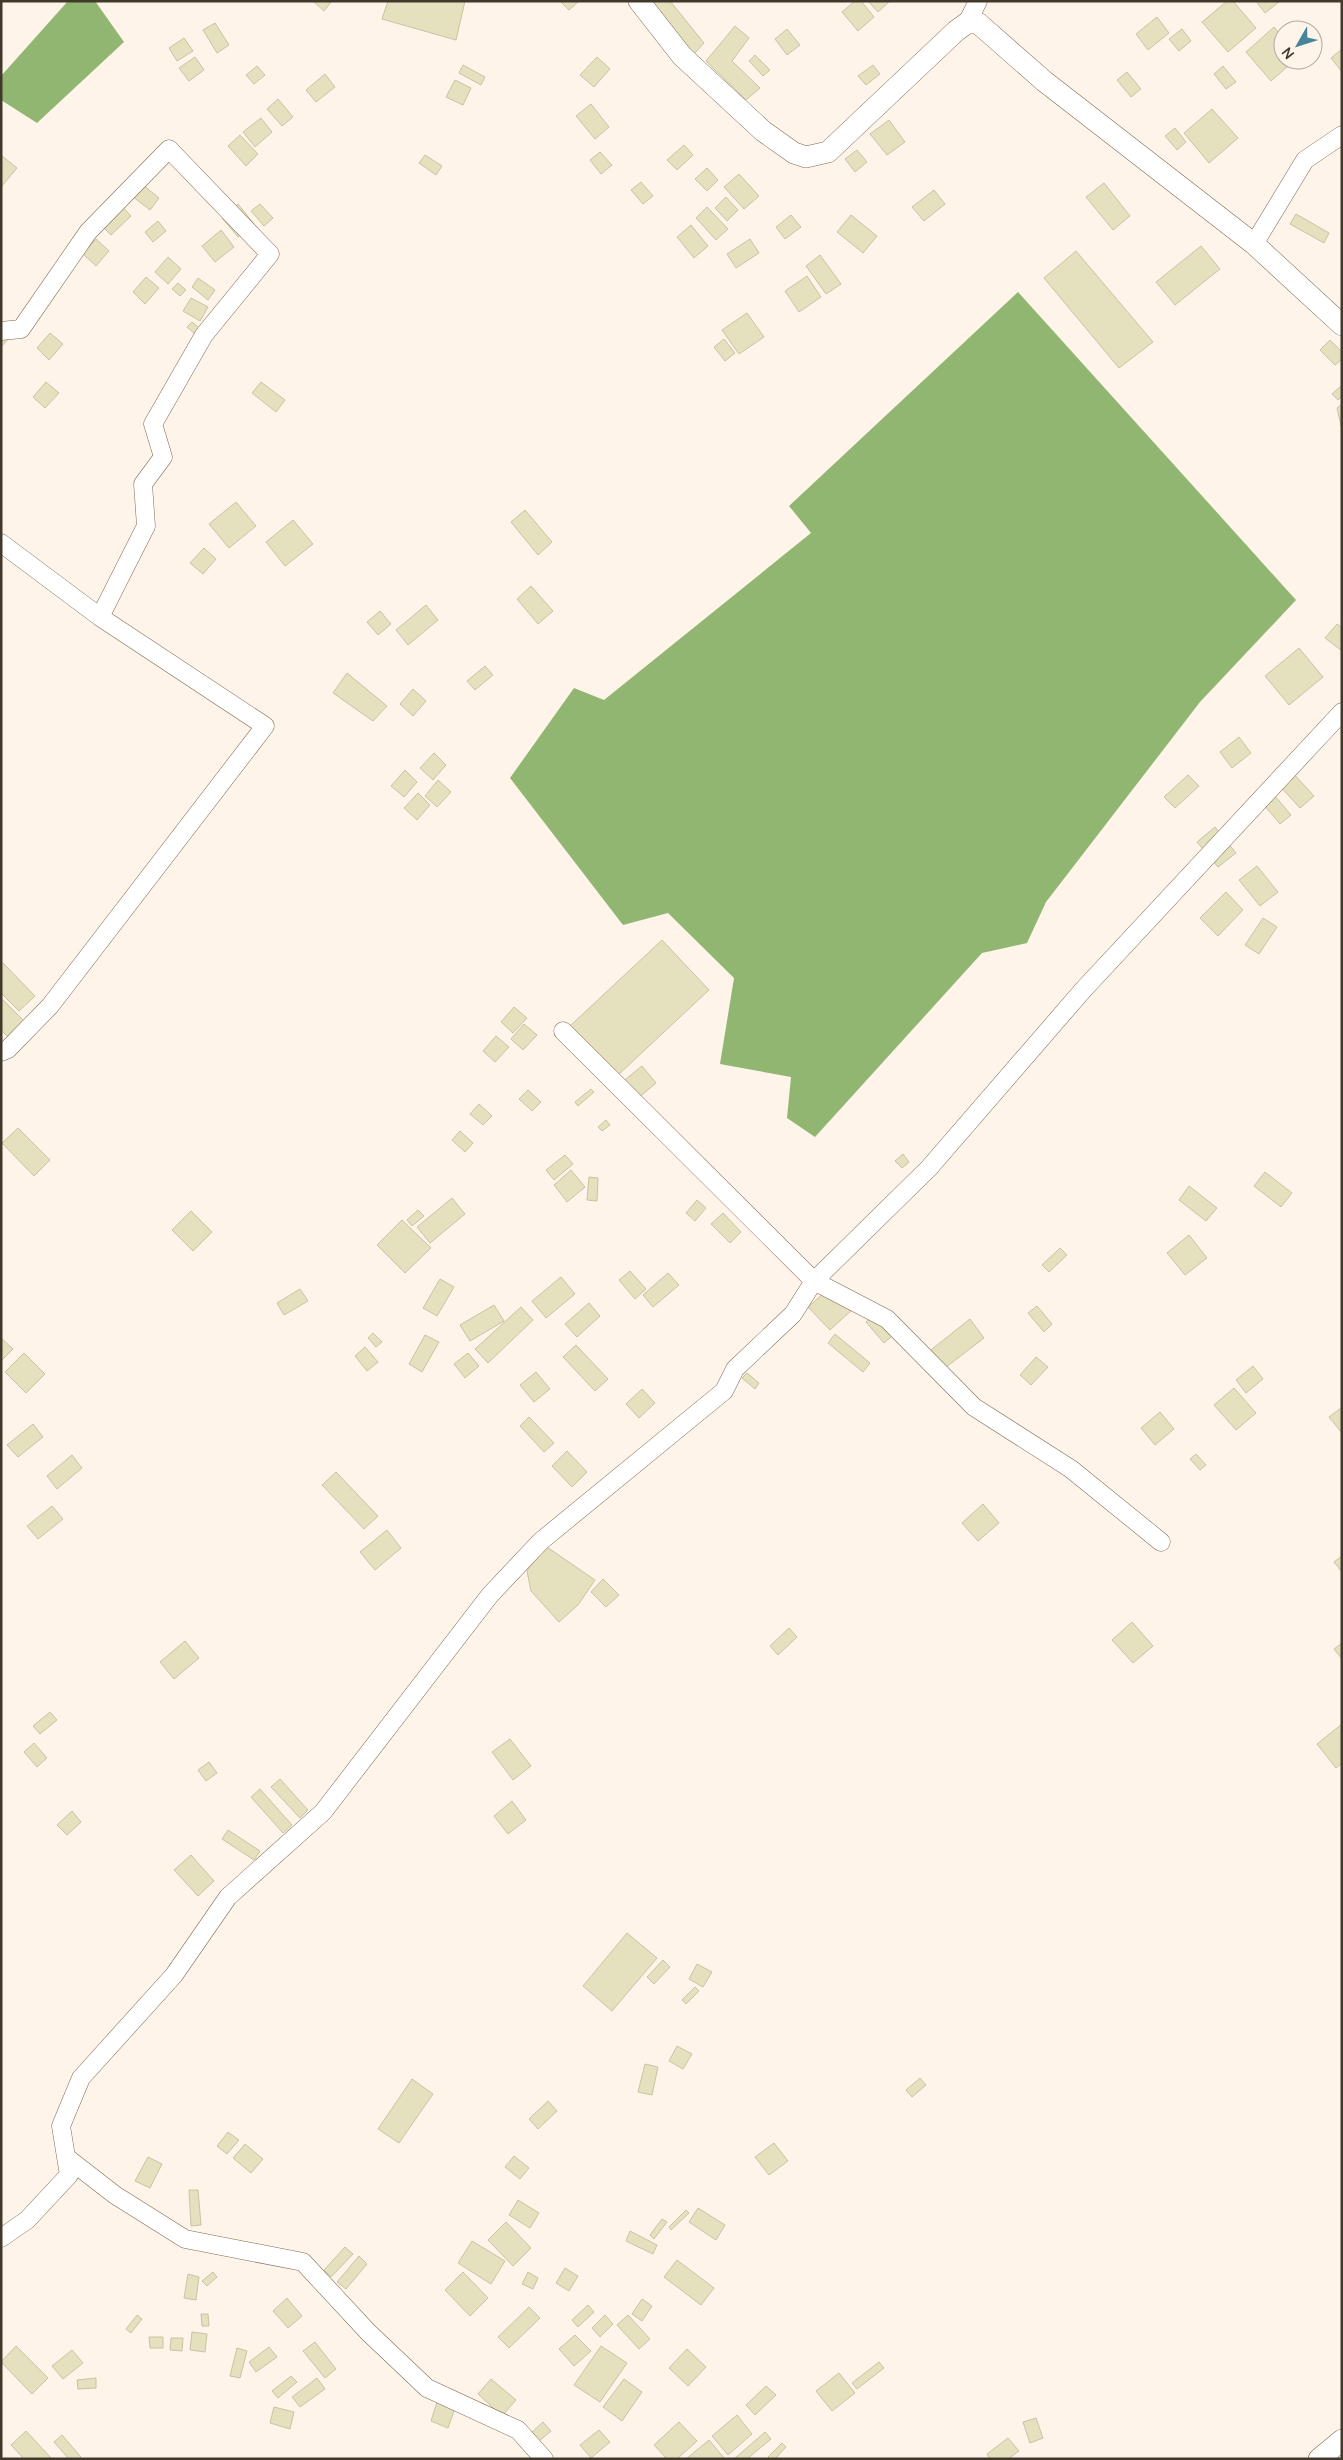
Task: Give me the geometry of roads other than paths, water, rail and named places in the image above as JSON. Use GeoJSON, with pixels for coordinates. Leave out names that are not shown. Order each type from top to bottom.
{"type":"FeatureCollection","features":[{"type":"Feature","properties":{"kind":"street"},"geometry":{"type":"LineString","coordinates":[[639,1],[682,56],[697,71],[763,131],[794,153],[806,157],[828,152],[956,31],[967,23],[978,1]]}},
{"type":"Feature","properties":{"kind":"street"},"geometry":{"type":"LineString","coordinates":[[967,23],[978,23],[986,28],[1044,81],[1254,244],[1342,326]]}},
{"type":"Feature","properties":{"kind":"street"},"geometry":{"type":"LineString","coordinates":[[1254,244],[1305,160],[1342,135]]}},
{"type":"Feature","properties":{"kind":"street"},"geometry":{"type":"LineString","coordinates":[[1,331],[21,329],[88,232],[169,149],[270,254],[204,335],[153,424],[163,457],[143,484],[146,526],[100,617]]}},
{"type":"Feature","properties":{"kind":"street"},"geometry":{"type":"LineString","coordinates":[[1,543],[100,617],[265,726],[50,1006],[8,1049],[1,1052]]}},
{"type":"Feature","properties":{"kind":"street"},"geometry":{"type":"LineString","coordinates":[[1,2238],[27,2220],[69,2175],[61,2126],[82,2078],[174,1975],[228,1897],[323,1812],[490,1594],[542,1541],[724,1391],[735,1369],[793,1314],[814,1281],[929,1168],[1082,990],[1342,712]]}},
{"type":"Feature","properties":{"kind":"street"},"geometry":{"type":"LineString","coordinates":[[563,1031],[814,1281],[887,1320],[974,1408],[1071,1469],[1161,1542]]}},
{"type":"Feature","properties":{"kind":"street"},"geometry":{"type":"LineString","coordinates":[[66,2157],[116,2195],[184,2239],[303,2262],[368,2332],[427,2388],[518,2430],[544,2459]]}},
{"type":"Feature","properties":{"kind":"street"},"geometry":{"type":"LineString","coordinates":[[1319,2459],[1342,2440]]}}]}
